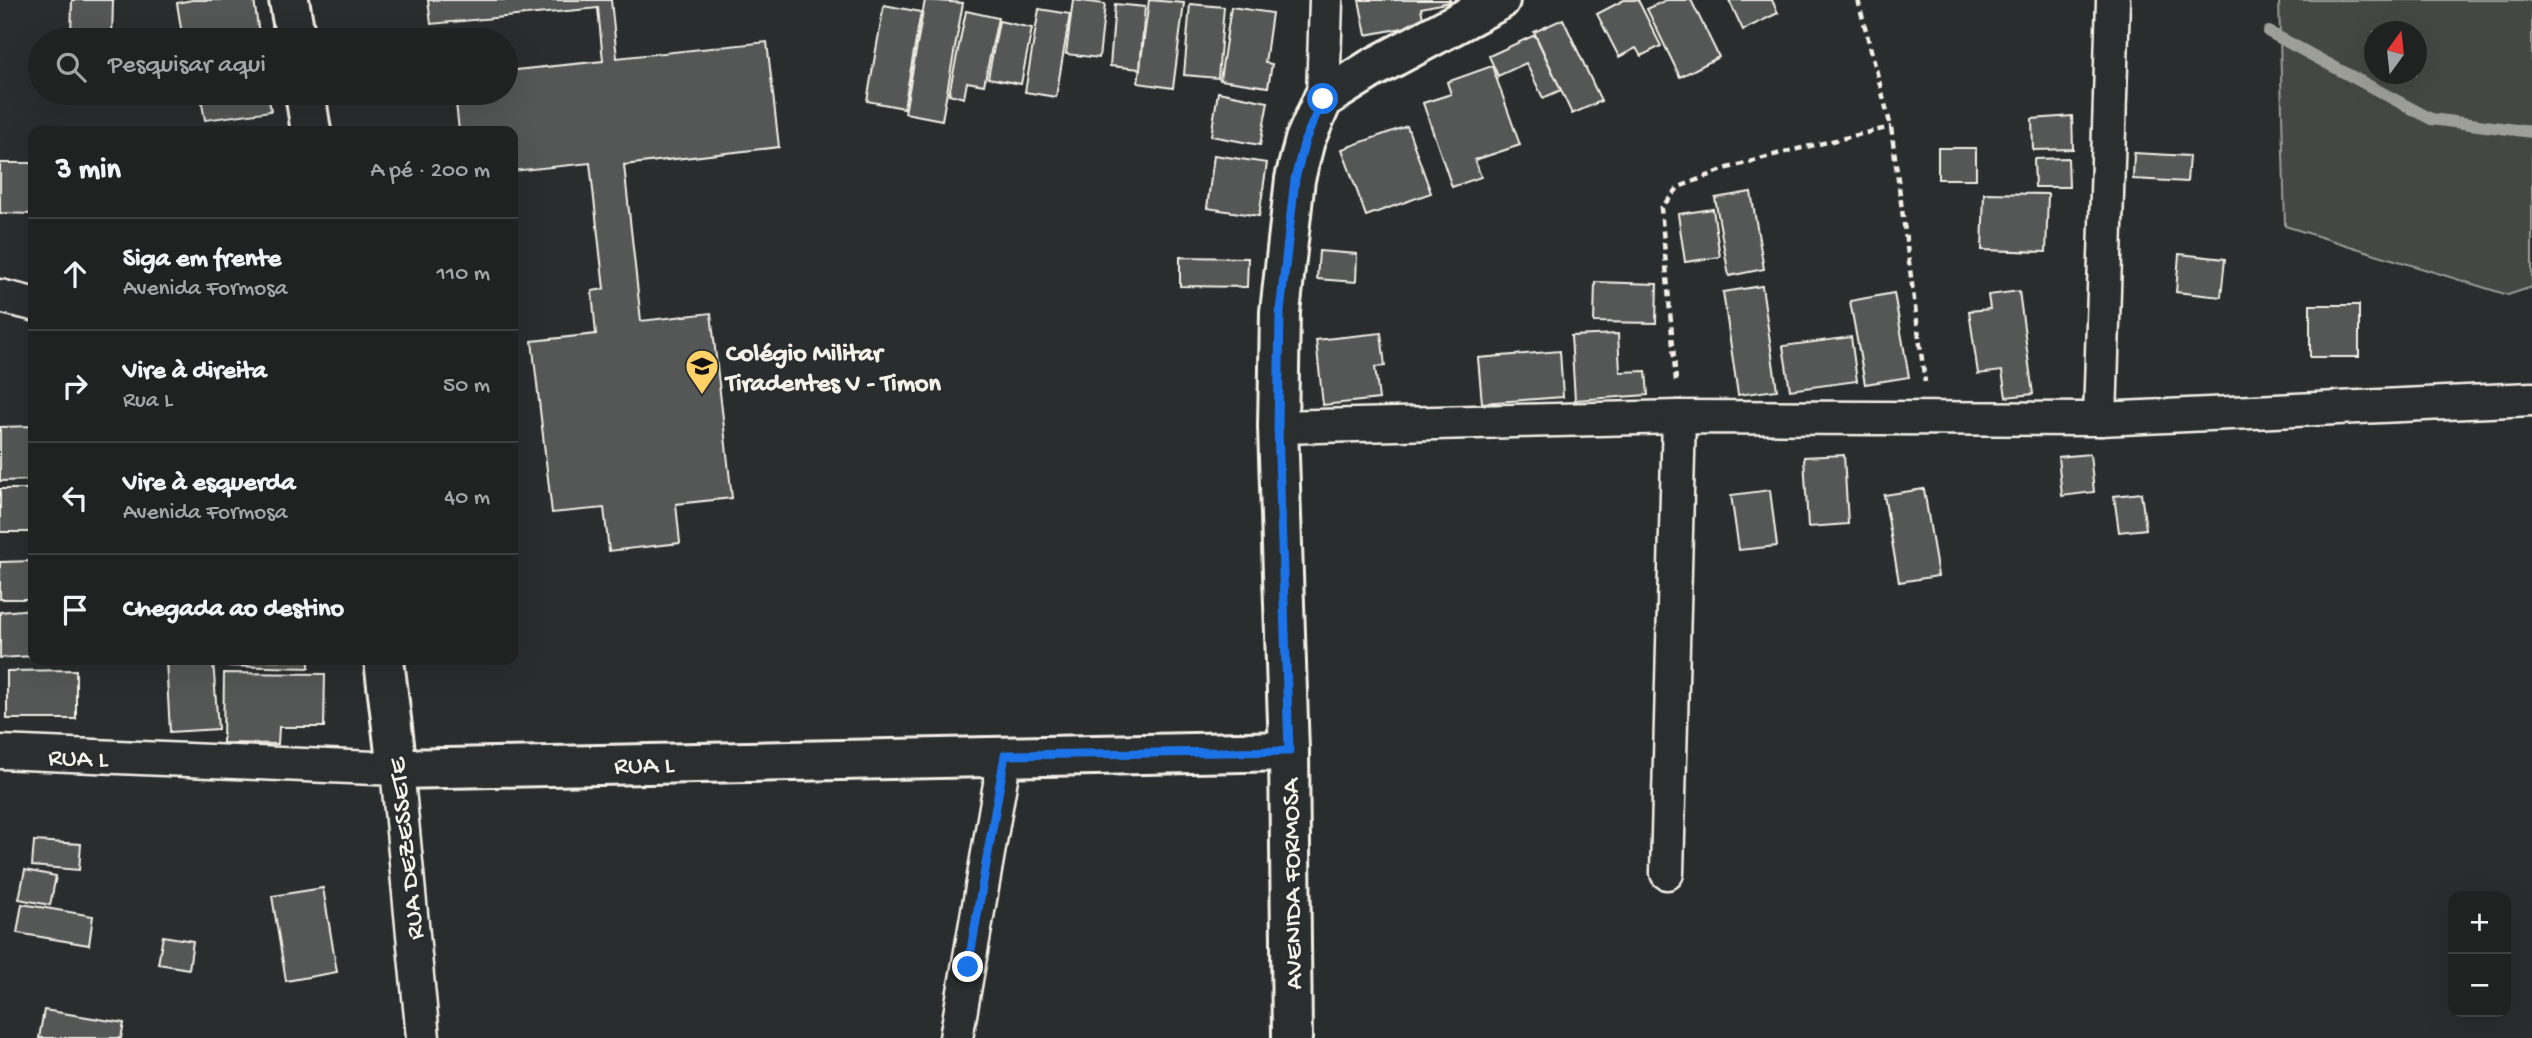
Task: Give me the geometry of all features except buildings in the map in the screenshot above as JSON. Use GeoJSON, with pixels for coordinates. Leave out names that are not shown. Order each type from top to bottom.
{"type":"FeatureCollection","features":[{"type":"Feature","properties":{"kind":"main road"},"geometry":{"type":"LineString","coordinates":[[289,0],[294,28]]}},
{"type":"Feature","properties":{"kind":"main road"},"geometry":{"type":"LineString","coordinates":[[1323,99],[1371,69],[1500,0]]}},
{"type":"Feature","properties":{"kind":"main road","name":"AVENIDA FORMOSA"},"geometry":{"type":"LineString","coordinates":[[1292,1038],[1289,751],[1278,427],[1280,312],[1295,179],[1305,140],[1323,99]]}},
{"type":"Feature","properties":{"kind":"main road"},"geometry":{"type":"LineString","coordinates":[[307,105],[310,126]]}},
{"type":"Feature","properties":{"kind":"main road","name":"RUA DEZESSETE"},"geometry":{"type":"LineString","coordinates":[[385,665],[397,769]]}},
{"type":"Feature","properties":{"kind":"main road","name":"RUA L"},"geometry":{"type":"LineString","coordinates":[[397,769],[1289,751]]}},
{"type":"Feature","properties":{"kind":"street"},"geometry":{"type":"LineString","coordinates":[[1323,99],[1326,0]]}},
{"type":"Feature","properties":{"kind":"street"},"geometry":{"type":"LineString","coordinates":[[2100,419],[2113,0]]}},
{"type":"Feature","properties":{"kind":"street"},"geometry":{"type":"LineString","coordinates":[[0,296],[28,303]]}},
{"type":"Feature","properties":{"kind":"street"},"geometry":{"type":"LineString","coordinates":[[1278,427],[1679,416],[2100,419],[2532,399]]}},
{"type":"Feature","properties":{"kind":"street"},"geometry":{"type":"LineString","coordinates":[[1667,873],[1679,416]]}},
{"type":"Feature","properties":{"kind":"street","name":"RUA L"},"geometry":{"type":"LineString","coordinates":[[0,752],[397,769]]}},
{"type":"Feature","properties":{"kind":"street"},"geometry":{"type":"LineString","coordinates":[[956,1038],[1005,755]]}},
{"type":"Feature","properties":{"kind":"street","name":"RUA DEZESSETE"},"geometry":{"type":"LineString","coordinates":[[397,769],[422,1038]]}},
{"type":"Feature","properties":{"kind":"path"},"geometry":{"type":"LineString","coordinates":[[1858,0],[1892,127],[1930,418]]}},
{"type":"Feature","properties":{"kind":"path"},"geometry":{"type":"LineString","coordinates":[[1679,416],[1661,208],[1679,187],[1728,169],[1781,153],[1892,127]]}},
{"type":"Feature","properties":{"kind":"shaded area"},"geometry":{"type":"Polygon","coordinates":[[[2279,0],[2532,0],[2532,287],[2508,295],[2285,226],[2279,0]]]}},
{"type":"Feature","properties":{"kind":"waterway"},"geometry":{"type":"LineString","coordinates":[[2269,32],[2431,119],[2532,132]]}},
{"type":"Feature","properties":{"kind":"place","name":"Colégio Militar Tiradentes V - Timon"},"geometry":{"type":"Point","coordinates":[702,396]}},
{"type":"Feature","properties":{"kind":"route"},"geometry":{"type":"LineString","coordinates":[[968,967],[1005,755],[1289,751],[1278,427],[1280,312],[1295,179],[1305,140],[1323,99]]}}]}
